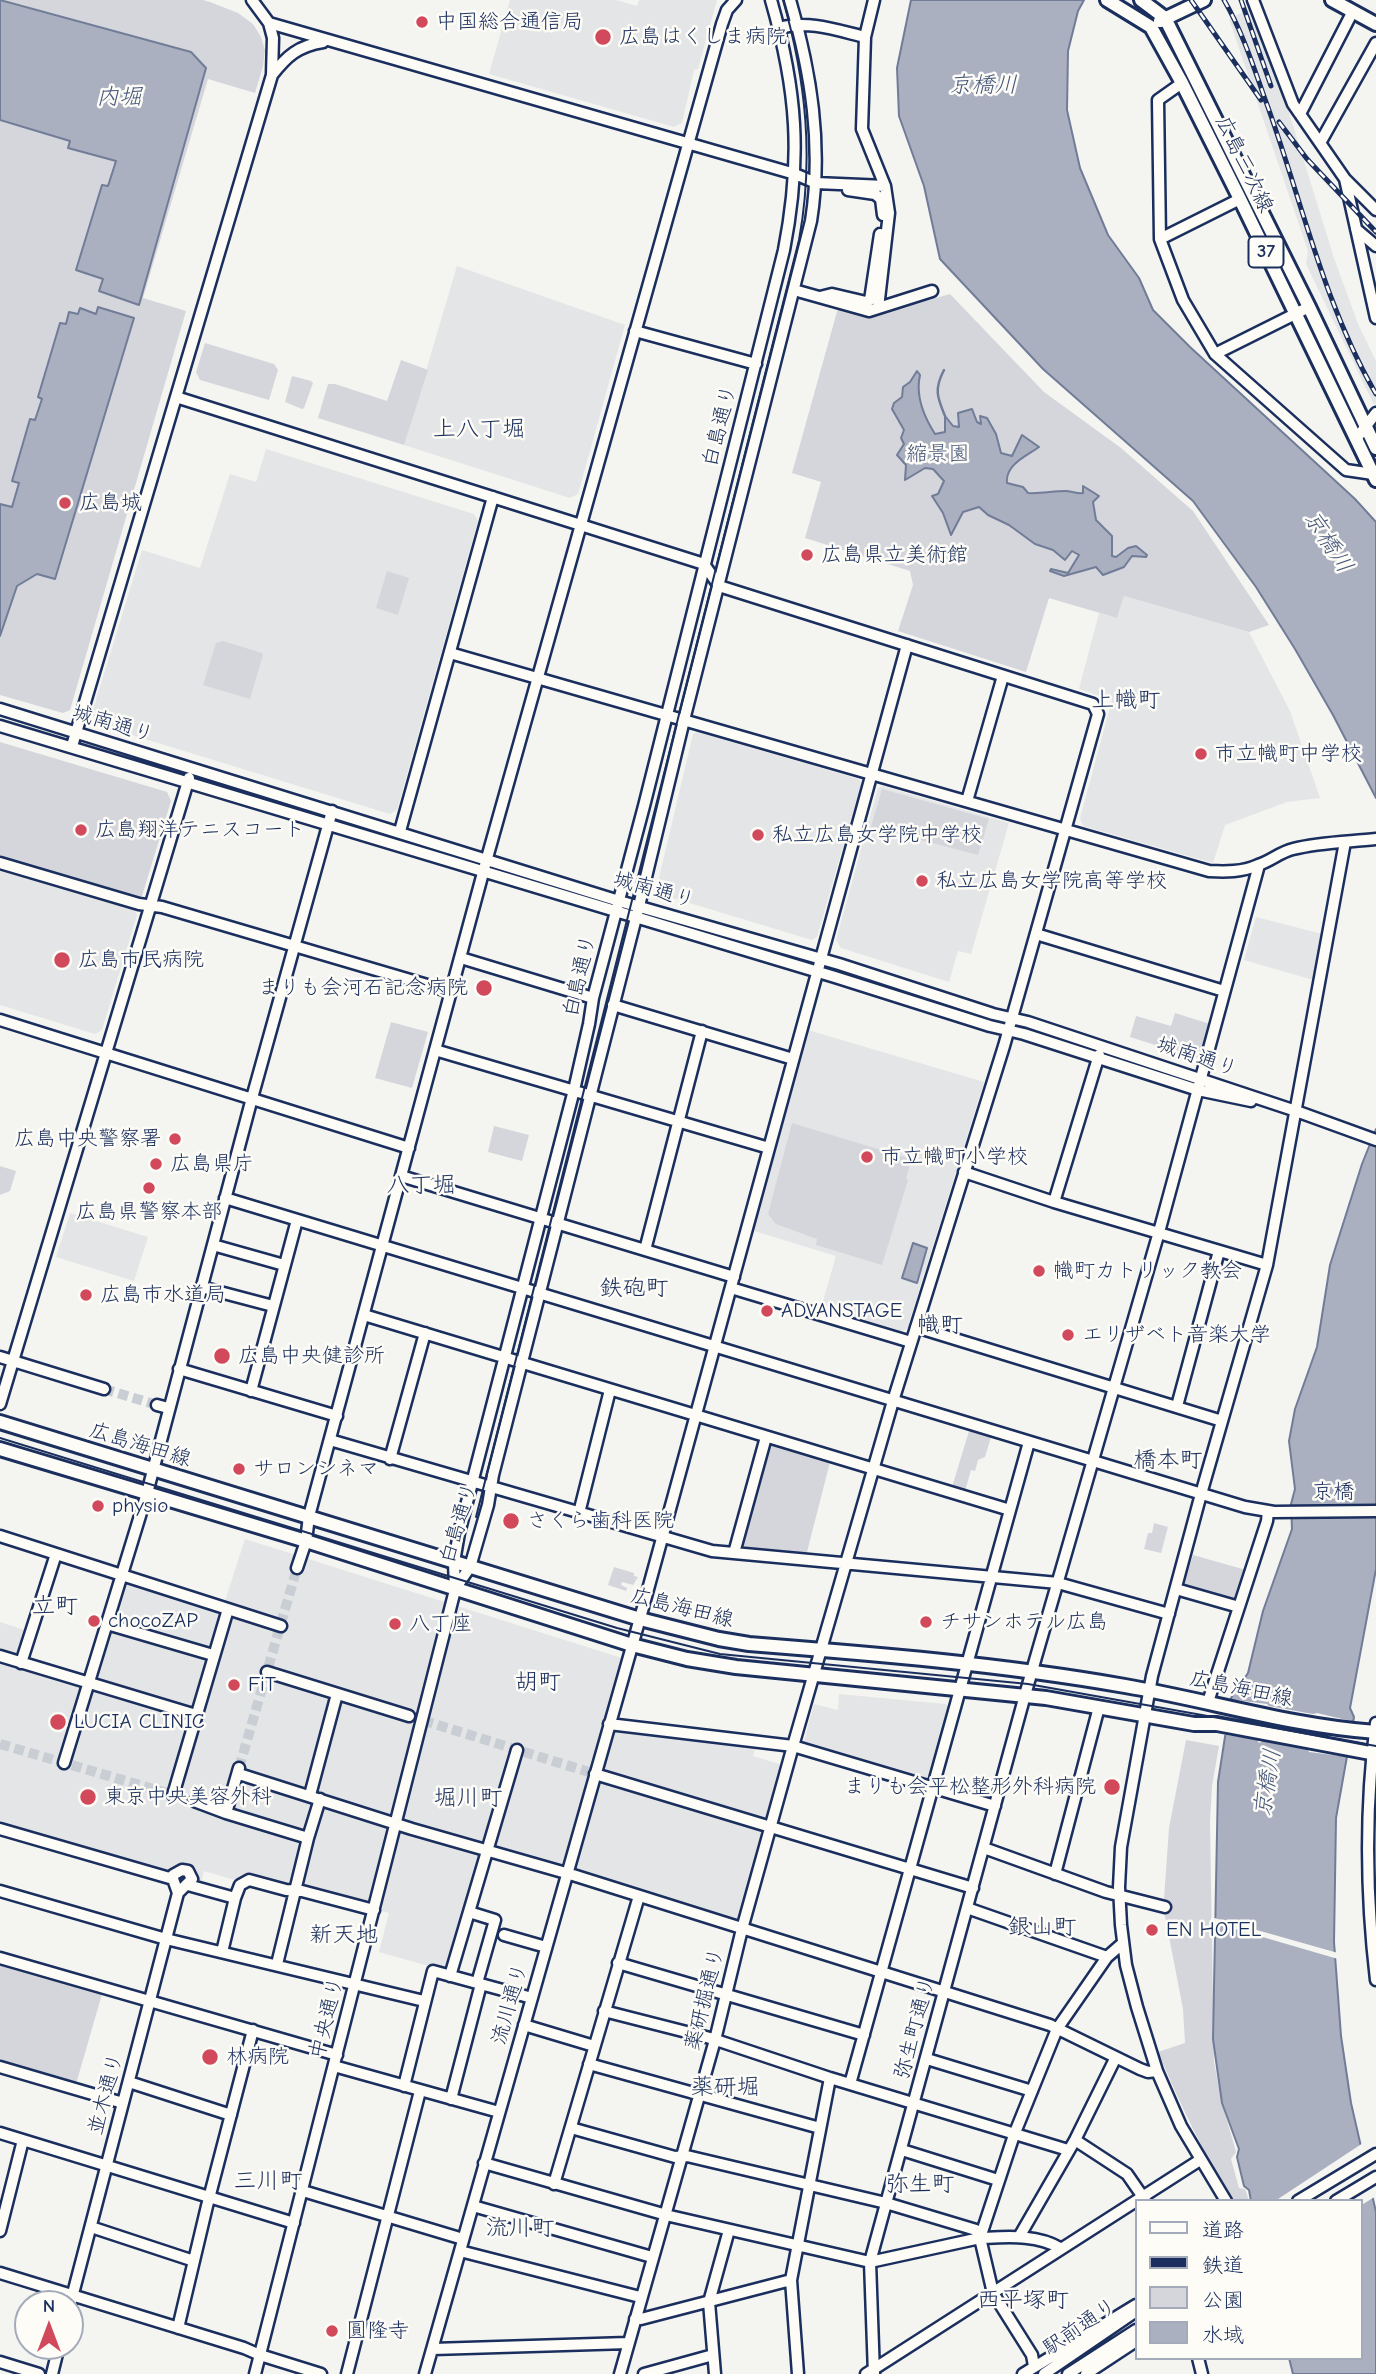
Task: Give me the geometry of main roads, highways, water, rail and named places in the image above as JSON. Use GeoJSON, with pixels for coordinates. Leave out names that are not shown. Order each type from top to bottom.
{"type":"FeatureCollection","features":[{"type":"Feature","properties":{"kind":"main road","name":"広島三次線"},"geometry":{"type":"LineString","coordinates":[[1107,0],[1151,27],[1240,199],[1375,477]]}},
{"type":"Feature","properties":{"kind":"main road","name":"広島三次線"},"geometry":{"type":"LineString","coordinates":[[1141,0],[1165,18],[1376,448]]}},
{"type":"Feature","properties":{"kind":"main road"},"geometry":{"type":"LineString","coordinates":[[1151,27],[1204,0]]}},
{"type":"Feature","properties":{"kind":"main road"},"geometry":{"type":"LineString","coordinates":[[1332,0],[1376,24]]}},
{"type":"Feature","properties":{"kind":"main road","name":"広島海田線"},"geometry":{"type":"LineString","coordinates":[[0,1423],[640,1619],[729,1641],[1032,1670],[1353,1730],[1376,1729]]}},
{"type":"Feature","properties":{"kind":"main road","name":"広島海田線"},"geometry":{"type":"LineString","coordinates":[[0,1448],[306,1541],[632,1645],[711,1664],[1026,1695],[1194,1724],[1223,1725],[1375,1754]]}},
{"type":"Feature","properties":{"kind":"water","name":"内堀"},"geometry":{"type":"Polygon","coordinates":[[[0,0],[191,52],[206,68],[139,305],[99,291],[103,279],[76,270],[102,185],[108,186],[116,161],[68,148],[70,141],[0,120],[0,0]]]}},
{"type":"Feature","properties":{"kind":"water","name":"京橋川"},"geometry":{"type":"Polygon","coordinates":[[[911,0],[1084,0],[1078,11],[1068,51],[1067,110],[1080,168],[1108,235],[1139,278],[1153,310],[1355,499],[1376,522],[1376,798],[1295,649],[1256,587],[1193,501],[1043,369],[940,259],[924,186],[899,116],[897,68],[911,0]]]}},
{"type":"Feature","properties":{"kind":"water"},"geometry":{"type":"Polygon","coordinates":[[[98,307],[134,318],[55,579],[37,574],[17,586],[0,636],[0,504],[12,507],[19,483],[12,481],[30,419],[35,420],[42,399],[38,397],[60,323],[66,324],[69,312],[78,314],[80,308],[96,314],[98,307]]]}},
{"type":"Feature","properties":{"kind":"water"},"geometry":{"type":"Polygon","coordinates":[[[917,371],[920,375],[922,406],[935,434],[945,432],[945,416],[953,426],[959,427],[958,413],[972,409],[977,422],[981,424],[980,416],[987,418],[996,434],[1001,453],[1012,456],[1022,435],[1039,447],[1013,466],[1009,471],[1007,483],[1023,487],[1028,493],[1083,493],[1083,486],[1099,496],[1093,502],[1096,520],[1112,536],[1112,556],[1116,557],[1128,548],[1136,546],[1146,557],[1132,556],[1124,567],[1103,575],[1096,567],[1064,576],[1050,571],[1068,573],[1079,555],[1072,551],[1065,560],[1053,550],[1035,544],[979,507],[963,512],[951,535],[943,513],[932,496],[938,494],[944,481],[933,469],[925,468],[905,480],[906,465],[897,455],[904,444],[901,438],[904,430],[892,409],[894,403],[902,397],[903,387],[917,371]]]}},
{"type":"Feature","properties":{"kind":"water","name":"京橋川"},"geometry":{"type":"Polygon","coordinates":[[[1376,1129],[1376,1569],[1350,1708],[1354,1717],[1336,1818],[1334,1942],[1341,2036],[1351,2103],[1376,2212],[1376,2374],[1293,2374],[1290,2360],[1362,2360],[1362,2199],[1251,2199],[1249,2190],[1244,2186],[1237,2157],[1239,2149],[1222,2103],[1213,2039],[1218,1782],[1231,1698],[1248,1673],[1263,1611],[1292,1529],[1291,1504],[1295,1489],[1289,1441],[1295,1409],[1317,1347],[1330,1265],[1376,1129]]]}},
{"type":"Feature","properties":{"kind":"water"},"geometry":{"type":"Polygon","coordinates":[[[913,1243],[927,1248],[917,1283],[902,1278],[913,1243]]]}},
{"type":"Feature","properties":{"kind":"waterway"},"geometry":{"type":"LineString","coordinates":[[944,370],[938,393],[945,416]]}},
{"type":"Feature","properties":{"kind":"tunnel"},"geometry":{"type":"LineString","coordinates":[[104,1389],[157,1405]]}},
{"type":"Feature","properties":{"kind":"tunnel"},"geometry":{"type":"LineString","coordinates":[[239,1768],[297,1568]]}},
{"type":"Feature","properties":{"kind":"tunnel"},"geometry":{"type":"LineString","coordinates":[[409,1716],[595,1774]]}},
{"type":"Feature","properties":{"kind":"tunnel"},"geometry":{"type":"LineString","coordinates":[[0,1744],[194,1801]]}},
{"type":"Feature","properties":{"kind":"tram line"},"geometry":{"type":"LineString","coordinates":[[476,1517],[799,240],[804,209],[807,149],[802,89],[783,0]]}},
{"type":"Feature","properties":{"kind":"tram line"},"geometry":{"type":"LineString","coordinates":[[0,1438],[617,1628],[720,1654],[1028,1684],[1376,1746]]}},
{"type":"Feature","properties":{"kind":"railway"},"geometry":{"type":"LineString","coordinates":[[1191,0],[1261,100]]}},
{"type":"Feature","properties":{"kind":"railway"},"geometry":{"type":"LineString","coordinates":[[1224,0],[1242,36],[1256,74],[1327,287],[1357,359],[1376,394]]}},
{"type":"Feature","properties":{"kind":"railway"},"geometry":{"type":"LineString","coordinates":[[1241,0],[1271,86]]}},
{"type":"Feature","properties":{"kind":"railway"},"geometry":{"type":"LineString","coordinates":[[1279,122],[1307,159],[1376,232]]}},
{"type":"Feature","properties":{"kind":"place","name":"中国総合通信局"},"geometry":{"type":"Point","coordinates":[422,22]}},
{"type":"Feature","properties":{"kind":"place","name":"広島はくしま病院"},"geometry":{"type":"Point","coordinates":[603,37]}},
{"type":"Feature","properties":{"kind":"place","name":"広島城"},"geometry":{"type":"Point","coordinates":[65,503]}},
{"type":"Feature","properties":{"kind":"place","name":"広島県立美術館"},"geometry":{"type":"Point","coordinates":[807,555]}},
{"type":"Feature","properties":{"kind":"place","name":"市立幟町中学校"},"geometry":{"type":"Point","coordinates":[1201,754]}},
{"type":"Feature","properties":{"kind":"place","name":"広島翔洋テニスコート"},"geometry":{"type":"Point","coordinates":[81,830]}},
{"type":"Feature","properties":{"kind":"place","name":"私立広島女学院中学校"},"geometry":{"type":"Point","coordinates":[758,835]}},
{"type":"Feature","properties":{"kind":"place","name":"私立広島女学院高等学校"},"geometry":{"type":"Point","coordinates":[922,881]}},
{"type":"Feature","properties":{"kind":"place","name":"広島市民病院"},"geometry":{"type":"Point","coordinates":[62,960]}},
{"type":"Feature","properties":{"kind":"place","name":"まりも会河石記念病院"},"geometry":{"type":"Point","coordinates":[484,988]}},
{"type":"Feature","properties":{"kind":"place","name":"広島中央警察署"},"geometry":{"type":"Point","coordinates":[175,1139]}},
{"type":"Feature","properties":{"kind":"place","name":"市立幟町小学校"},"geometry":{"type":"Point","coordinates":[867,1157]}},
{"type":"Feature","properties":{"kind":"place","name":"広島県庁"},"geometry":{"type":"Point","coordinates":[156,1164]}},
{"type":"Feature","properties":{"kind":"place","name":"広島県警察本部"},"geometry":{"type":"Point","coordinates":[149,1188]}},
{"type":"Feature","properties":{"kind":"place","name":"幟町カトリック教会"},"geometry":{"type":"Point","coordinates":[1039,1271]}},
{"type":"Feature","properties":{"kind":"place","name":"広島市水道局"},"geometry":{"type":"Point","coordinates":[86,1295]}},
{"type":"Feature","properties":{"kind":"place","name":"ADVANSTAGE"},"geometry":{"type":"Point","coordinates":[767,1311]}},
{"type":"Feature","properties":{"kind":"place","name":"エリザベト音楽大学"},"geometry":{"type":"Point","coordinates":[1068,1335]}},
{"type":"Feature","properties":{"kind":"place","name":"広島中央健診所"},"geometry":{"type":"Point","coordinates":[222,1356]}},
{"type":"Feature","properties":{"kind":"place","name":"サロンシネマ"},"geometry":{"type":"Point","coordinates":[239,1469]}},
{"type":"Feature","properties":{"kind":"place","name":"physio"},"geometry":{"type":"Point","coordinates":[98,1506]}},
{"type":"Feature","properties":{"kind":"place","name":"さくら歯科医院"},"geometry":{"type":"Point","coordinates":[511,1521]}},
{"type":"Feature","properties":{"kind":"place","name":"chocoZAP"},"geometry":{"type":"Point","coordinates":[94,1621]}},
{"type":"Feature","properties":{"kind":"place","name":"チサンホテル広島"},"geometry":{"type":"Point","coordinates":[926,1622]}},
{"type":"Feature","properties":{"kind":"place","name":"八丁座"},"geometry":{"type":"Point","coordinates":[395,1624]}},
{"type":"Feature","properties":{"kind":"place","name":"FiT"},"geometry":{"type":"Point","coordinates":[234,1685]}},
{"type":"Feature","properties":{"kind":"place","name":"LUCIA CLINIC"},"geometry":{"type":"Point","coordinates":[58,1722]}},
{"type":"Feature","properties":{"kind":"place","name":"まりも会平松整形外科病院"},"geometry":{"type":"Point","coordinates":[1112,1787]}},
{"type":"Feature","properties":{"kind":"place","name":"東京中央美容外科"},"geometry":{"type":"Point","coordinates":[88,1797]}},
{"type":"Feature","properties":{"kind":"place","name":"EN HOTEL"},"geometry":{"type":"Point","coordinates":[1152,1930]}},
{"type":"Feature","properties":{"kind":"place","name":"林病院"},"geometry":{"type":"Point","coordinates":[210,2057]}},
{"type":"Feature","properties":{"kind":"place","name":"圓隆寺"},"geometry":{"type":"Point","coordinates":[332,2331]}},
{"type":"Feature","properties":{"kind":"district","name":"上八丁堀"},"geometry":{"type":"Point","coordinates":[479,429]}},
{"type":"Feature","properties":{"kind":"district","name":"上幟町"},"geometry":{"type":"Point","coordinates":[1126,700]}},
{"type":"Feature","properties":{"kind":"district","name":"八丁堀"},"geometry":{"type":"Point","coordinates":[421,1185]}},
{"type":"Feature","properties":{"kind":"district","name":"鉄砲町"},"geometry":{"type":"Point","coordinates":[634,1288]}},
{"type":"Feature","properties":{"kind":"district","name":"幟町"},"geometry":{"type":"Point","coordinates":[940,1325]}},
{"type":"Feature","properties":{"kind":"district","name":"橋本町"},"geometry":{"type":"Point","coordinates":[1168,1460]}},
{"type":"Feature","properties":{"kind":"district","name":"立町"},"geometry":{"type":"Point","coordinates":[55,1606]}},
{"type":"Feature","properties":{"kind":"district","name":"胡町"},"geometry":{"type":"Point","coordinates":[538,1682]}},
{"type":"Feature","properties":{"kind":"district","name":"堀川町"},"geometry":{"type":"Point","coordinates":[468,1798]}},
{"type":"Feature","properties":{"kind":"district","name":"銀山町"},"geometry":{"type":"Point","coordinates":[1042,1927]}},
{"type":"Feature","properties":{"kind":"district","name":"新天地"},"geometry":{"type":"Point","coordinates":[344,1935]}},
{"type":"Feature","properties":{"kind":"district","name":"薬研堀"},"geometry":{"type":"Point","coordinates":[725,2087]}},
{"type":"Feature","properties":{"kind":"district","name":"三川町"},"geometry":{"type":"Point","coordinates":[268,2181]}},
{"type":"Feature","properties":{"kind":"district","name":"弥生町"},"geometry":{"type":"Point","coordinates":[920,2184]}},
{"type":"Feature","properties":{"kind":"district","name":"流川町"},"geometry":{"type":"Point","coordinates":[520,2228]}},
{"type":"Feature","properties":{"kind":"district","name":"西平塚町"},"geometry":{"type":"Point","coordinates":[1023,2300]}},
{"type":"Feature","properties":{"kind":"park label","name":"縮景園"},"geometry":{"type":"Point","coordinates":[938,454]}}]}
